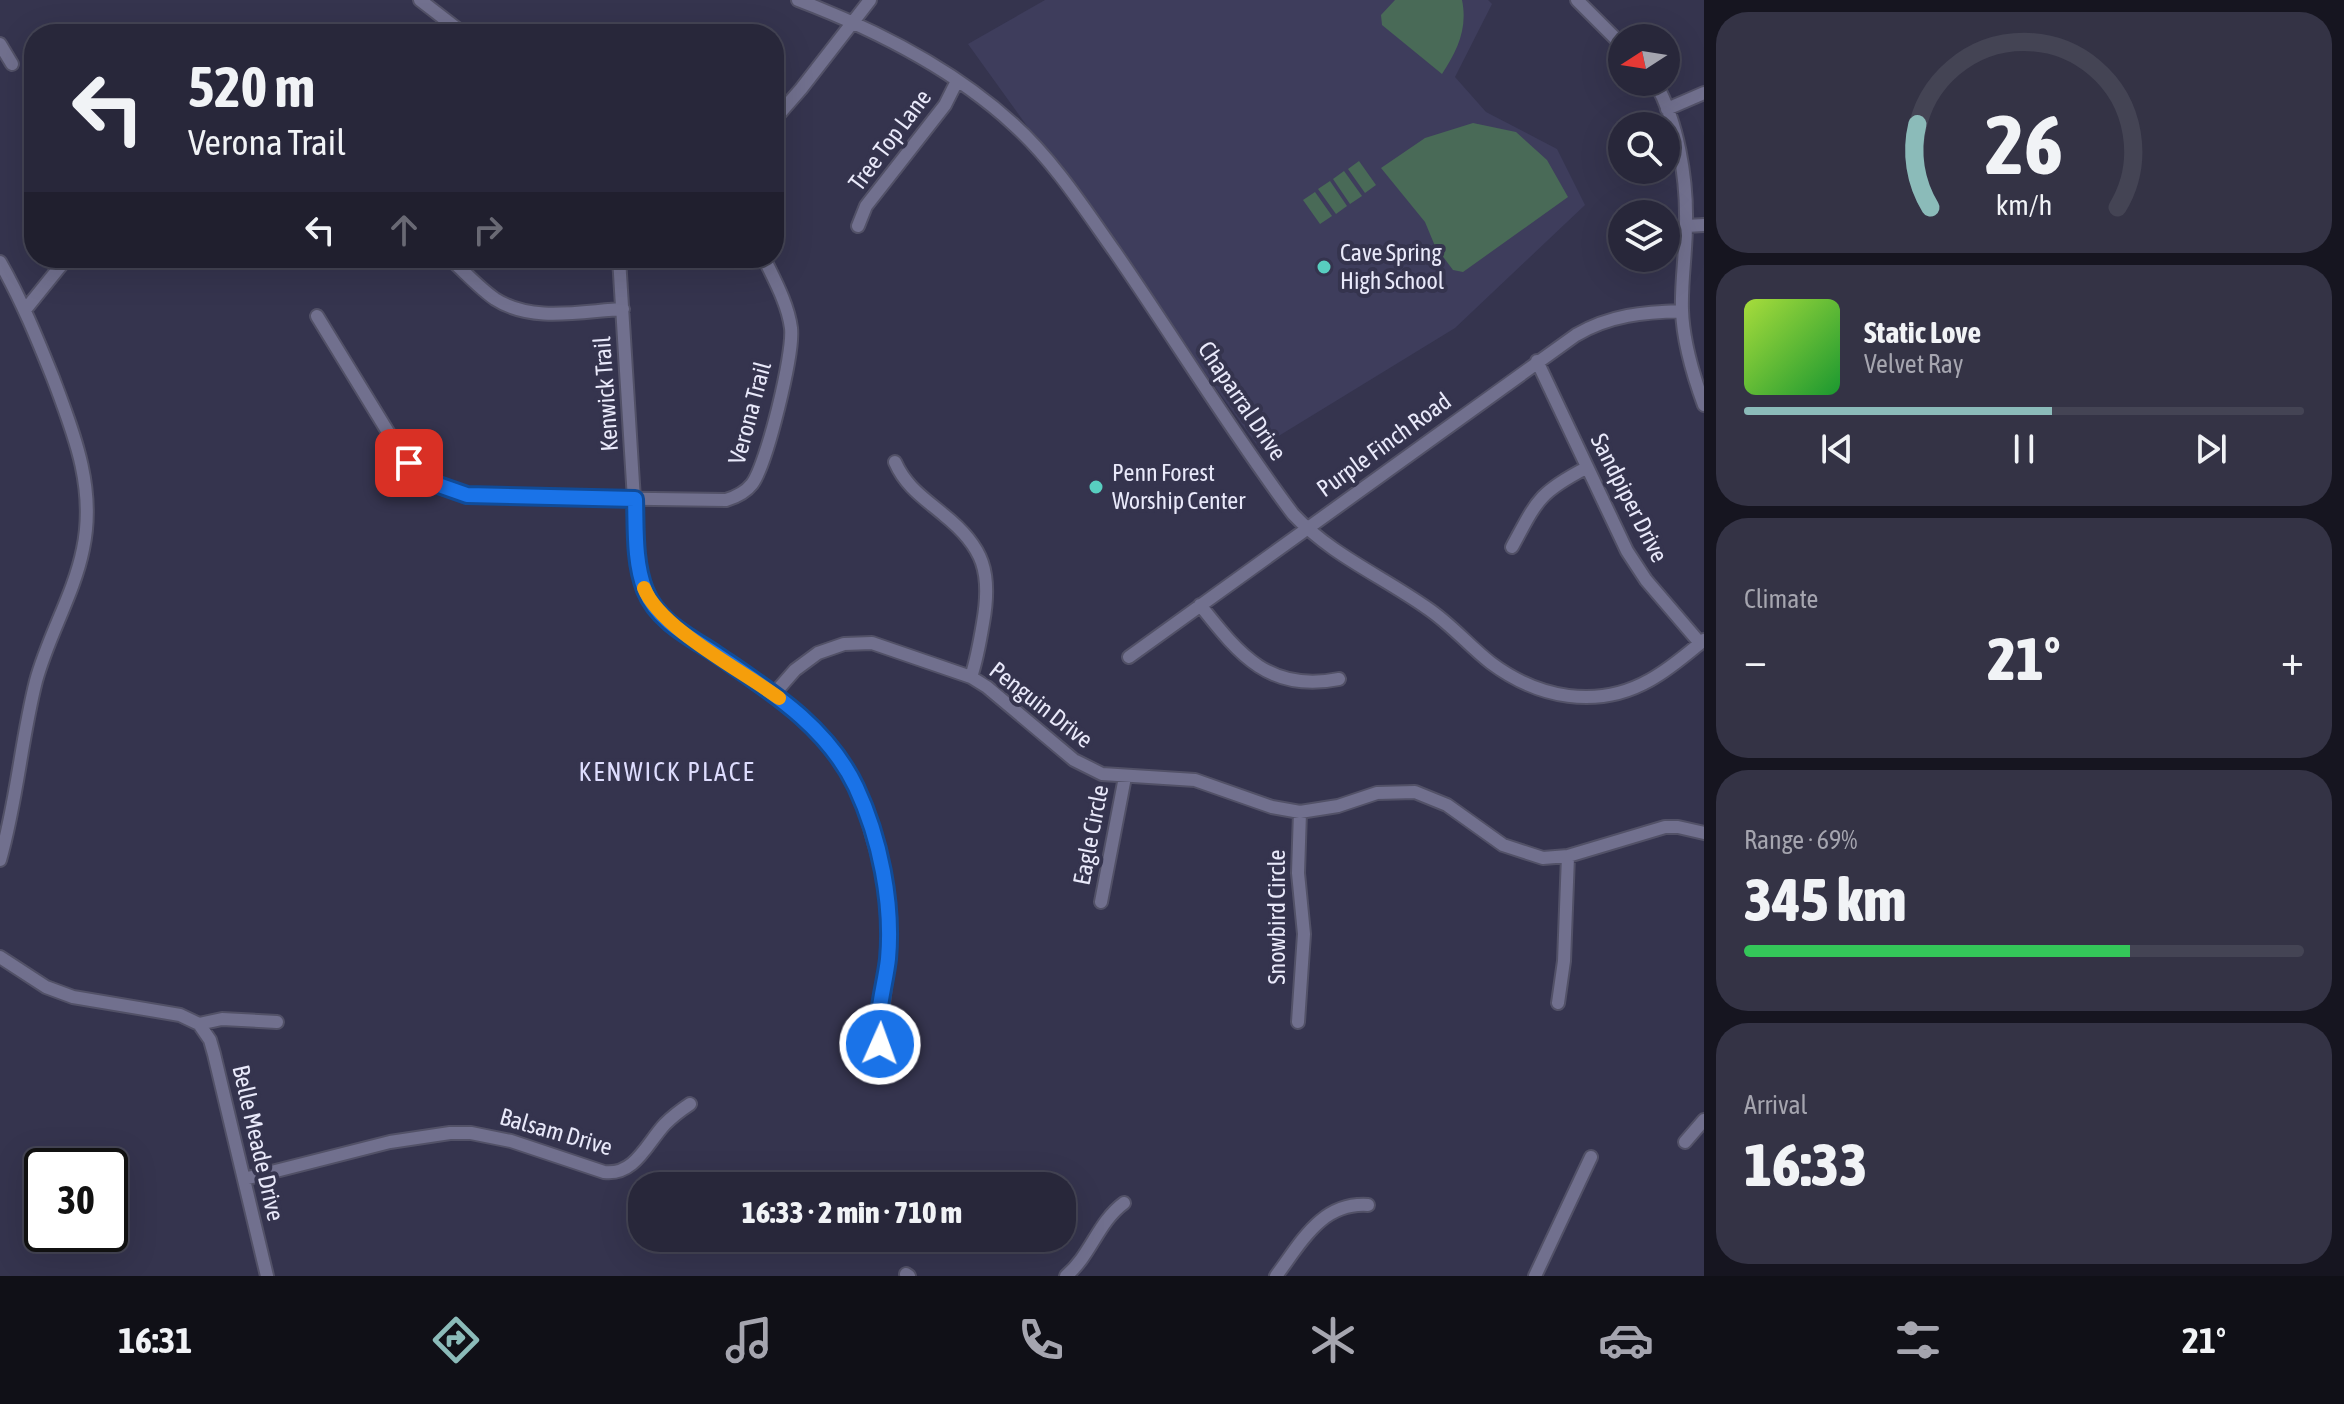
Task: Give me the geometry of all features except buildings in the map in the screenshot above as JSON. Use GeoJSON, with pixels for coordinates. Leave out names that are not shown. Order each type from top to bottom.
{"type":"FeatureCollection","features":[{"type":"Feature","properties":{"kind":"street"},"geometry":{"type":"LineString","coordinates":[[420,0],[451,24]]}},
{"type":"Feature","properties":{"kind":"street","name":"Chaparral Drive"},"geometry":{"type":"LineString","coordinates":[[798,0],[852,21],[957,81],[1011,122],[1046,158],[1099,230],[1284,502],[1306,528],[1324,543],[1431,611],[1507,675],[1538,690],[1582,698],[1615,694],[1654,678],[1702,642]]}},
{"type":"Feature","properties":{"kind":"street"},"geometry":{"type":"LineString","coordinates":[[784,109],[870,0]]}},
{"type":"Feature","properties":{"kind":"street"},"geometry":{"type":"LineString","coordinates":[[1586,2],[1608,28]]}},
{"type":"Feature","properties":{"kind":"street"},"geometry":{"type":"LineString","coordinates":[[0,44],[12,64]]}},
{"type":"Feature","properties":{"kind":"street","name":"Tree Top Lane"},"geometry":{"type":"LineString","coordinates":[[858,226],[866,206],[945,105],[957,81]]}},
{"type":"Feature","properties":{"kind":"street"},"geometry":{"type":"LineString","coordinates":[[1667,109],[1704,93]]}},
{"type":"Feature","properties":{"kind":"street"},"geometry":{"type":"LineString","coordinates":[[1661,96],[1681,167],[1686,226],[1682,311],[1691,364],[1704,405]]}},
{"type":"Feature","properties":{"kind":"street"},"geometry":{"type":"LineString","coordinates":[[1686,226],[1704,225]]}},
{"type":"Feature","properties":{"kind":"street"},"geometry":{"type":"LineString","coordinates":[[0,262],[25,310],[79,450],[88,511],[79,566],[39,669],[31,699],[15,805],[0,860]]}},
{"type":"Feature","properties":{"kind":"street"},"geometry":{"type":"LineString","coordinates":[[25,310],[59,268]]}},
{"type":"Feature","properties":{"kind":"street"},"geometry":{"type":"LineString","coordinates":[[460,268],[496,300],[519,310],[542,314],[623,309]]}},
{"type":"Feature","properties":{"kind":"street","name":"Kenwick Trail"},"geometry":{"type":"LineString","coordinates":[[620,268],[638,564],[645,592],[678,629],[774,694],[808,722],[851,777],[865,810],[881,866],[889,912],[888,960],[879,1039],[883,1049]]}},
{"type":"Feature","properties":{"kind":"street","name":"Verona Trail"},"geometry":{"type":"LineString","coordinates":[[317,316],[399,450],[430,482],[467,495],[726,500],[746,490],[757,476],[784,378],[791,338],[789,318],[768,268]]}},
{"type":"Feature","properties":{"kind":"street","name":"Purple Finch Road"},"geometry":{"type":"LineString","coordinates":[[1129,657],[1585,329],[1613,318],[1682,311]]}},
{"type":"Feature","properties":{"kind":"street","name":"Sandpiper Drive"},"geometry":{"type":"LineString","coordinates":[[1537,361],[1627,551],[1646,580],[1702,642]]}},
{"type":"Feature","properties":{"kind":"street"},"geometry":{"type":"LineString","coordinates":[[895,462],[906,483],[964,533],[983,562],[988,597],[971,677]]}},
{"type":"Feature","properties":{"kind":"street"},"geometry":{"type":"LineString","coordinates":[[1512,547],[1540,497],[1557,483],[1586,468]]}},
{"type":"Feature","properties":{"kind":"street"},"geometry":{"type":"LineString","coordinates":[[1200,605],[1238,650],[1267,673],[1297,682],[1339,679]]}},
{"type":"Feature","properties":{"kind":"street","name":"Penguin Drive"},"geometry":{"type":"LineString","coordinates":[[774,694],[806,661],[831,648],[858,643],[886,646],[971,677],[1080,764],[1102,774],[1195,780],[1272,807],[1300,812],[1338,806],[1377,793],[1415,792],[1447,805],[1492,839],[1518,852],[1543,858],[1568,856],[1665,827],[1704,833]]}},
{"type":"Feature","properties":{"kind":"street","name":"Eagle Circle"},"geometry":{"type":"LineString","coordinates":[[1101,902],[1125,777]]}},
{"type":"Feature","properties":{"kind":"street","name":"Snowbird Circle"},"geometry":{"type":"LineString","coordinates":[[1298,1022],[1304,934],[1298,873],[1300,812]]}},
{"type":"Feature","properties":{"kind":"street"},"geometry":{"type":"LineString","coordinates":[[1558,1003],[1564,961],[1568,856]]}},
{"type":"Feature","properties":{"kind":"street"},"geometry":{"type":"LineString","coordinates":[[0,957],[60,993],[184,1016],[199,1024],[222,1019],[277,1022]]}},
{"type":"Feature","properties":{"kind":"street","name":"Belle Meade Drive"},"geometry":{"type":"LineString","coordinates":[[199,1024],[214,1054],[267,1276]]}},
{"type":"Feature","properties":{"kind":"street","name":"Balsam Drive"},"geometry":{"type":"LineString","coordinates":[[244,1179],[390,1142],[450,1133],[471,1133],[511,1141],[604,1172],[619,1172],[632,1165],[664,1125],[690,1104]]}},
{"type":"Feature","properties":{"kind":"street"},"geometry":{"type":"LineString","coordinates":[[1685,1142],[1704,1120]]}},
{"type":"Feature","properties":{"kind":"street"},"geometry":{"type":"LineString","coordinates":[[1535,1276],[1591,1157]]}},
{"type":"Feature","properties":{"kind":"street"},"geometry":{"type":"LineString","coordinates":[[1066,1276],[1083,1259],[1111,1214],[1124,1203]]}},
{"type":"Feature","properties":{"kind":"street"},"geometry":{"type":"LineString","coordinates":[[1276,1276],[1306,1233],[1327,1215],[1347,1206],[1368,1205]]}},
{"type":"Feature","properties":{"kind":"shaded area","name":"Cave Spring High School"},"geometry":{"type":"Polygon","coordinates":[[[1045,0],[1488,0],[1492,4],[1455,77],[1486,112],[1557,149],[1585,205],[1455,328],[1259,448],[968,44],[1045,0]]]}},
{"type":"Feature","properties":{"kind":"green space"},"geometry":{"type":"Polygon","coordinates":[[[1395,0],[1462,0],[1464,21],[1460,39],[1442,74],[1382,25],[1381,15],[1395,0]]]}},
{"type":"Feature","properties":{"kind":"green space"},"geometry":{"type":"Polygon","coordinates":[[[1473,123],[1516,132],[1547,160],[1568,197],[1463,272],[1453,270],[1435,246],[1425,222],[1381,168],[1425,138],[1473,123]]]}},
{"type":"Feature","properties":{"kind":"green space"},"geometry":{"type":"Polygon","coordinates":[[[1359,161],[1376,185],[1365,193],[1348,169],[1359,161]]]}},
{"type":"Feature","properties":{"kind":"green space"},"geometry":{"type":"Polygon","coordinates":[[[1344,171],[1362,196],[1350,204],[1333,179],[1344,171]]]}},
{"type":"Feature","properties":{"kind":"green space"},"geometry":{"type":"Polygon","coordinates":[[[1330,181],[1347,206],[1336,214],[1318,189],[1330,181]]]}},
{"type":"Feature","properties":{"kind":"green space"},"geometry":{"type":"Polygon","coordinates":[[[1315,192],[1332,216],[1320,224],[1303,200],[1315,192]]]}},
{"type":"Feature","properties":{"kind":"slow traffic"},"geometry":{"type":"LineString","coordinates":[[644,588],[667,621],[779,698]]}},
{"type":"Feature","properties":{"kind":"place","name":"Cave Spring High School"},"geometry":{"type":"Point","coordinates":[1324,267]}},
{"type":"Feature","properties":{"kind":"place","name":"Penn Forest Worship Center"},"geometry":{"type":"Point","coordinates":[1096,487]}},
{"type":"Feature","properties":{"kind":"district","name":"KENWICK PLACE"},"geometry":{"type":"Point","coordinates":[667,772]}},
{"type":"Feature","properties":{"kind":"route"},"geometry":{"type":"LineString","coordinates":[[409,463],[430,482],[467,495],[635,499],[640,575],[645,592],[658,612],[794,709],[826,741],[857,790],[881,866],[889,912],[880,1044]]}}]}
